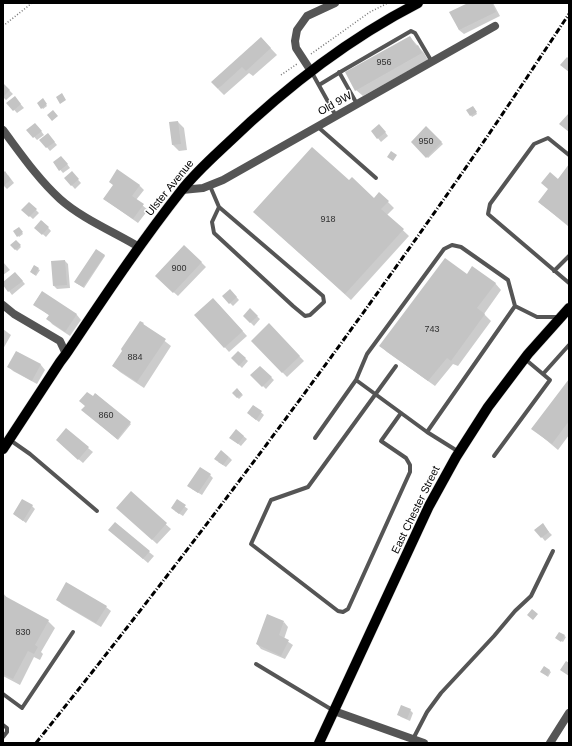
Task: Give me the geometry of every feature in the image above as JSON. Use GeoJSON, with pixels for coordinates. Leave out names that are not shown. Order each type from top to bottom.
{"type":"FeatureCollection","features":[{"type":"Feature","properties":{"kind":"main road","name":"Ulster Avenue"},"geometry":{"type":"LineString","coordinates":[[3,449],[139,246],[182,190],[202,168],[257,115],[311,71],[354,40],[418,3]]}},
{"type":"Feature","properties":{"kind":"main road","name":"East Chester Street"},"geometry":{"type":"LineString","coordinates":[[319,743],[429,506],[459,452],[488,407],[524,359],[569,308]]}},
{"type":"Feature","properties":{"kind":"street"},"geometry":{"type":"LineString","coordinates":[[311,71],[296,48],[295,41],[297,30],[307,16],[334,3]]}},
{"type":"Feature","properties":{"kind":"street","name":"Old 9W"},"geometry":{"type":"LineString","coordinates":[[182,190],[210,186],[223,180],[495,26]]}},
{"type":"Feature","properties":{"kind":"street"},"geometry":{"type":"LineString","coordinates":[[3,130],[41,180],[60,200],[74,210],[139,246]]}},
{"type":"Feature","properties":{"kind":"street"},"geometry":{"type":"LineString","coordinates":[[3,306],[60,341],[66,354]]}},
{"type":"Feature","properties":{"kind":"street"},"geometry":{"type":"LineString","coordinates":[[334,711],[424,743]]}},
{"type":"Feature","properties":{"kind":"street"},"geometry":{"type":"LineString","coordinates":[[550,743],[569,713]]}},
{"type":"Feature","properties":{"kind":"lane"},"geometry":{"type":"LineString","coordinates":[[319,86],[339,72],[411,31],[415,33],[432,62]]}},
{"type":"Feature","properties":{"kind":"lane"},"geometry":{"type":"LineString","coordinates":[[311,71],[336,116]]}},
{"type":"Feature","properties":{"kind":"lane"},"geometry":{"type":"LineString","coordinates":[[339,72],[357,104]]}},
{"type":"Feature","properties":{"kind":"lane"},"geometry":{"type":"LineString","coordinates":[[317,127],[376,178]]}},
{"type":"Feature","properties":{"kind":"lane"},"geometry":{"type":"LineString","coordinates":[[569,155],[548,138],[534,144],[490,204],[488,214],[569,283]]}},
{"type":"Feature","properties":{"kind":"lane"},"geometry":{"type":"LineString","coordinates":[[210,186],[219,208],[323,296],[324,302],[310,315],[305,316],[293,306],[214,233],[212,222],[219,208]]}},
{"type":"Feature","properties":{"kind":"lane"},"geometry":{"type":"LineString","coordinates":[[315,438],[356,380],[367,354],[444,249],[452,245],[461,247],[508,280],[516,306],[537,317],[561,317]]}},
{"type":"Feature","properties":{"kind":"lane"},"geometry":{"type":"LineString","coordinates":[[554,271],[569,256]]}},
{"type":"Feature","properties":{"kind":"lane"},"geometry":{"type":"LineString","coordinates":[[427,432],[516,306]]}},
{"type":"Feature","properties":{"kind":"lane"},"geometry":{"type":"LineString","coordinates":[[543,374],[569,344]]}},
{"type":"Feature","properties":{"kind":"lane"},"geometry":{"type":"LineString","coordinates":[[494,456],[550,380],[524,359]]}},
{"type":"Feature","properties":{"kind":"lane"},"geometry":{"type":"LineString","coordinates":[[396,366],[308,488],[271,500],[251,544],[338,611],[343,612],[348,609],[410,472],[410,465],[406,458],[381,441],[401,413]]}},
{"type":"Feature","properties":{"kind":"lane"},"geometry":{"type":"LineString","coordinates":[[356,380],[427,432],[459,452]]}},
{"type":"Feature","properties":{"kind":"lane"},"geometry":{"type":"LineString","coordinates":[[9,440],[30,454],[97,511]]}},
{"type":"Feature","properties":{"kind":"lane"},"geometry":{"type":"LineString","coordinates":[[413,739],[427,712],[441,693],[531,596],[553,551]]}},
{"type":"Feature","properties":{"kind":"lane"},"geometry":{"type":"LineString","coordinates":[[3,694],[22,708],[73,632]]}},
{"type":"Feature","properties":{"kind":"lane"},"geometry":{"type":"LineString","coordinates":[[256,664],[334,711]]}},
{"type":"Feature","properties":{"kind":"lane"},"geometry":{"type":"LineString","coordinates":[[3,725],[7,728],[7,732],[3,737]]}},
{"type":"Feature","properties":{"kind":"path"},"geometry":{"type":"LineString","coordinates":[[3,26],[32,3]]}},
{"type":"Feature","properties":{"kind":"path"},"geometry":{"type":"LineString","coordinates":[[281,76],[370,12],[388,3]]}},
{"type":"Feature","properties":{"kind":"building"},"geometry":{"type":"Polygon","coordinates":[[[468,3],[492,3],[496,12],[459,30],[449,12],[468,3]]]}},
{"type":"Feature","properties":{"kind":"building"},"geometry":{"type":"Polygon","coordinates":[[[410,36],[416,46],[418,45],[422,53],[355,91],[345,72],[410,36]]]}},
{"type":"Feature","properties":{"kind":"building"},"geometry":{"type":"Polygon","coordinates":[[[261,37],[271,48],[246,71],[242,67],[218,89],[211,82],[261,37]]]}},
{"type":"Feature","properties":{"kind":"building"},"geometry":{"type":"Polygon","coordinates":[[[567,57],[569,59],[569,72],[560,65],[567,57]]]}},
{"type":"Feature","properties":{"kind":"building"},"geometry":{"type":"Polygon","coordinates":[[[3,83],[10,90],[3,97],[3,83]]]}},
{"type":"Feature","properties":{"kind":"building"},"geometry":{"type":"Polygon","coordinates":[[[62,93],[66,100],[60,104],[56,97],[62,93]]]}},
{"type":"Feature","properties":{"kind":"building"},"geometry":{"type":"Polygon","coordinates":[[[15,96],[21,104],[13,111],[6,103],[15,96]]]}},
{"type":"Feature","properties":{"kind":"building"},"geometry":{"type":"Polygon","coordinates":[[[43,98],[47,104],[41,109],[37,103],[43,98]]]}},
{"type":"Feature","properties":{"kind":"building"},"geometry":{"type":"Polygon","coordinates":[[[473,106],[477,112],[470,116],[466,110],[473,106]]]}},
{"type":"Feature","properties":{"kind":"building"},"geometry":{"type":"Polygon","coordinates":[[[53,110],[58,116],[52,121],[47,115],[53,110]]]}},
{"type":"Feature","properties":{"kind":"building"},"geometry":{"type":"Polygon","coordinates":[[[569,113],[569,132],[559,124],[569,113]]]}},
{"type":"Feature","properties":{"kind":"building"},"geometry":{"type":"Polygon","coordinates":[[[178,121],[181,144],[172,145],[169,122],[178,121]]]}},
{"type":"Feature","properties":{"kind":"building"},"geometry":{"type":"Polygon","coordinates":[[[35,123],[42,131],[33,138],[26,130],[35,123]]]}},
{"type":"Feature","properties":{"kind":"building"},"geometry":{"type":"Polygon","coordinates":[[[379,124],[386,132],[377,139],[371,131],[379,124]]]}},
{"type":"Feature","properties":{"kind":"building"},"geometry":{"type":"Polygon","coordinates":[[[426,126],[442,142],[426,158],[411,142],[426,126]]]}},
{"type":"Feature","properties":{"kind":"building"},"geometry":{"type":"Polygon","coordinates":[[[48,133],[55,142],[46,148],[39,140],[48,133]]]}},
{"type":"Feature","properties":{"kind":"building"},"geometry":{"type":"Polygon","coordinates":[[[312,147],[349,180],[352,177],[374,198],[379,192],[389,201],[381,209],[404,229],[345,294],[253,212],[312,147]]]}},
{"type":"Feature","properties":{"kind":"building"},"geometry":{"type":"Polygon","coordinates":[[[391,151],[397,155],[393,161],[387,157],[391,151]]]}},
{"type":"Feature","properties":{"kind":"building"},"geometry":{"type":"Polygon","coordinates":[[[61,156],[68,164],[59,171],[53,162],[61,156]]]}},
{"type":"Feature","properties":{"kind":"building"},"geometry":{"type":"Polygon","coordinates":[[[569,164],[569,226],[538,202],[548,189],[541,183],[550,172],[558,179],[569,164]]]}},
{"type":"Feature","properties":{"kind":"building"},"geometry":{"type":"Polygon","coordinates":[[[117,169],[140,185],[132,196],[144,204],[133,219],[103,199],[113,185],[109,182],[117,169]]]}},
{"type":"Feature","properties":{"kind":"building"},"geometry":{"type":"Polygon","coordinates":[[[5,171],[11,180],[3,186],[3,173],[5,171]]]}},
{"type":"Feature","properties":{"kind":"building"},"geometry":{"type":"Polygon","coordinates":[[[72,171],[79,179],[71,186],[64,178],[72,171]]]}},
{"type":"Feature","properties":{"kind":"building"},"geometry":{"type":"Polygon","coordinates":[[[29,202],[37,209],[29,217],[21,210],[29,202]]]}},
{"type":"Feature","properties":{"kind":"building"},"geometry":{"type":"Polygon","coordinates":[[[41,220],[49,227],[42,235],[34,228],[41,220]]]}},
{"type":"Feature","properties":{"kind":"building"},"geometry":{"type":"Polygon","coordinates":[[[19,227],[23,232],[17,237],[13,231],[19,227]]]}},
{"type":"Feature","properties":{"kind":"building"},"geometry":{"type":"Polygon","coordinates":[[[16,240],[21,245],[15,250],[10,245],[16,240]]]}},
{"type":"Feature","properties":{"kind":"building"},"geometry":{"type":"Polygon","coordinates":[[[184,245],[202,262],[173,293],[155,276],[184,245]]]}},
{"type":"Feature","properties":{"kind":"building"},"geometry":{"type":"Polygon","coordinates":[[[96,249],[105,255],[83,287],[74,282],[96,249]]]}},
{"type":"Feature","properties":{"kind":"building"},"geometry":{"type":"Polygon","coordinates":[[[445,258],[467,274],[472,266],[496,283],[477,308],[485,314],[451,361],[447,358],[428,381],[379,346],[445,258]]]}},
{"type":"Feature","properties":{"kind":"building"},"geometry":{"type":"Polygon","coordinates":[[[65,260],[67,285],[53,286],[51,261],[65,260]]]}},
{"type":"Feature","properties":{"kind":"building"},"geometry":{"type":"Polygon","coordinates":[[[34,265],[39,268],[35,275],[30,272],[34,265]]]}},
{"type":"Feature","properties":{"kind":"building"},"geometry":{"type":"Polygon","coordinates":[[[15,272],[23,281],[8,292],[3,285],[3,282],[15,272]]]}},
{"type":"Feature","properties":{"kind":"building"},"geometry":{"type":"Polygon","coordinates":[[[230,289],[237,297],[229,304],[222,296],[230,289]]]}},
{"type":"Feature","properties":{"kind":"building"},"geometry":{"type":"Polygon","coordinates":[[[42,291],[77,314],[65,332],[46,319],[49,315],[33,305],[42,291]]]}},
{"type":"Feature","properties":{"kind":"building"},"geometry":{"type":"Polygon","coordinates":[[[213,298],[243,331],[224,348],[194,315],[213,298]]]}},
{"type":"Feature","properties":{"kind":"building"},"geometry":{"type":"Polygon","coordinates":[[[250,308],[258,316],[250,323],[243,316],[250,308]]]}},
{"type":"Feature","properties":{"kind":"building"},"geometry":{"type":"Polygon","coordinates":[[[140,321],[166,339],[137,382],[112,366],[122,351],[121,349],[140,321]]]}},
{"type":"Feature","properties":{"kind":"building"},"geometry":{"type":"Polygon","coordinates":[[[269,323],[300,356],[282,373],[251,341],[269,323]]]}},
{"type":"Feature","properties":{"kind":"building"},"geometry":{"type":"Polygon","coordinates":[[[16,351],[41,364],[32,381],[7,367],[16,351]]]}},
{"type":"Feature","properties":{"kind":"building"},"geometry":{"type":"Polygon","coordinates":[[[238,351],[246,358],[239,366],[231,358],[238,351]]]}},
{"type":"Feature","properties":{"kind":"building"},"geometry":{"type":"Polygon","coordinates":[[[260,366],[272,377],[262,387],[250,375],[260,366]]]}},
{"type":"Feature","properties":{"kind":"building"},"geometry":{"type":"Polygon","coordinates":[[[569,379],[569,421],[552,444],[531,429],[569,379]]]}},
{"type":"Feature","properties":{"kind":"building"},"geometry":{"type":"Polygon","coordinates":[[[237,388],[242,394],[237,398],[232,393],[237,388]]]}},
{"type":"Feature","properties":{"kind":"building"},"geometry":{"type":"Polygon","coordinates":[[[87,392],[93,396],[95,393],[131,422],[117,439],[81,410],[85,406],[79,401],[87,392]]]}},
{"type":"Feature","properties":{"kind":"building"},"geometry":{"type":"Polygon","coordinates":[[[253,405],[262,411],[256,420],[247,413],[253,405]]]}},
{"type":"Feature","properties":{"kind":"building"},"geometry":{"type":"Polygon","coordinates":[[[66,428],[89,447],[78,460],[56,440],[66,428]]]}},
{"type":"Feature","properties":{"kind":"building"},"geometry":{"type":"Polygon","coordinates":[[[236,429],[244,436],[238,444],[229,438],[236,429]]]}},
{"type":"Feature","properties":{"kind":"building"},"geometry":{"type":"Polygon","coordinates":[[[221,450],[229,457],[223,465],[214,459],[221,450]]]}},
{"type":"Feature","properties":{"kind":"building"},"geometry":{"type":"Polygon","coordinates":[[[200,467],[211,474],[198,493],[187,486],[200,467]]]}},
{"type":"Feature","properties":{"kind":"building"},"geometry":{"type":"Polygon","coordinates":[[[131,491],[167,523],[152,540],[116,508],[131,491]]]}},
{"type":"Feature","properties":{"kind":"building"},"geometry":{"type":"Polygon","coordinates":[[[22,499],[33,505],[23,521],[13,514],[22,499]]]}},
{"type":"Feature","properties":{"kind":"building"},"geometry":{"type":"Polygon","coordinates":[[[177,499],[186,505],[179,514],[171,508],[177,499]]]}},
{"type":"Feature","properties":{"kind":"building"},"geometry":{"type":"Polygon","coordinates":[[[115,522],[150,551],[143,559],[108,530],[115,522]]]}},
{"type":"Feature","properties":{"kind":"building"},"geometry":{"type":"Polygon","coordinates":[[[543,523],[549,532],[541,538],[534,530],[543,523]]]}},
{"type":"Feature","properties":{"kind":"building"},"geometry":{"type":"Polygon","coordinates":[[[66,582],[107,606],[96,623],[56,600],[66,582]]]}},
{"type":"Feature","properties":{"kind":"building"},"geometry":{"type":"Polygon","coordinates":[[[3,595],[49,620],[35,645],[38,647],[34,654],[28,651],[13,679],[3,674],[3,595]]]}},
{"type":"Feature","properties":{"kind":"building"},"geometry":{"type":"Polygon","coordinates":[[[532,609],[538,614],[533,620],[527,615],[532,609]]]}},
{"type":"Feature","properties":{"kind":"building"},"geometry":{"type":"Polygon","coordinates":[[[267,614],[284,621],[279,635],[289,640],[281,656],[256,644],[267,614]]]}},
{"type":"Feature","properties":{"kind":"building"},"geometry":{"type":"Polygon","coordinates":[[[559,632],[565,635],[561,642],[555,638],[559,632]]]}},
{"type":"Feature","properties":{"kind":"building"},"geometry":{"type":"Polygon","coordinates":[[[566,661],[569,663],[569,676],[560,670],[566,661]]]}},
{"type":"Feature","properties":{"kind":"building"},"geometry":{"type":"Polygon","coordinates":[[[544,666],[550,670],[547,676],[540,672],[544,666]]]}},
{"type":"Feature","properties":{"kind":"building"},"geometry":{"type":"Polygon","coordinates":[[[401,705],[411,709],[407,719],[397,715],[401,705]]]}},
{"type":"Feature","properties":{"kind":"railway"},"geometry":{"type":"LineString","coordinates":[[36,743],[207,524],[372,301],[478,150],[569,14]]}}]}
